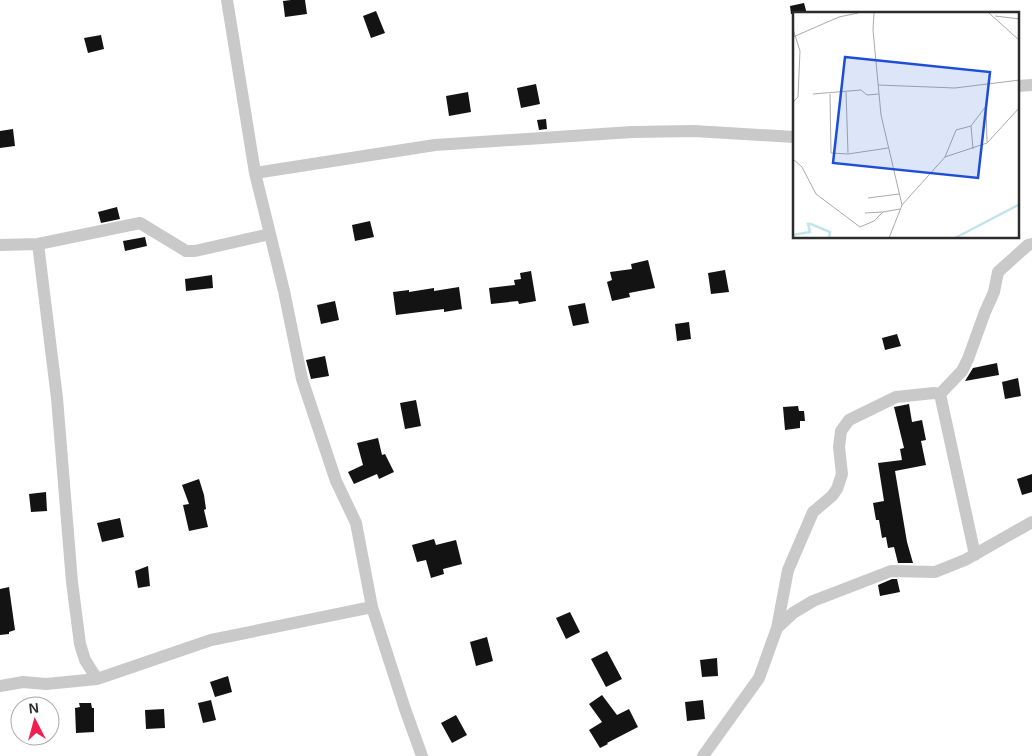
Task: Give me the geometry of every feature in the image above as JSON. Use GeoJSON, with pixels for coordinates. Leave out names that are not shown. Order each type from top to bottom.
{"type":"FeatureCollection","features":[{"type":"Feature","properties":{"kind":"street"},"geometry":{"type":"LineString","coordinates":[[227,0],[255,174],[284,291],[302,379],[336,481],[356,523],[372,607],[404,709],[422,756]]}},
{"type":"Feature","properties":{"kind":"street"},"geometry":{"type":"LineString","coordinates":[[255,174],[434,145],[632,132],[694,131],[793,137]]}},
{"type":"Feature","properties":{"kind":"street"},"geometry":{"type":"LineString","coordinates":[[0,245],[38,244],[140,223],[186,251],[270,234]]}},
{"type":"Feature","properties":{"kind":"street"},"geometry":{"type":"LineString","coordinates":[[38,244],[57,398],[72,582],[80,644],[84,660],[97,679]]}},
{"type":"Feature","properties":{"kind":"street"},"geometry":{"type":"LineString","coordinates":[[940,394],[962,371],[968,359],[994,292],[998,272],[1028,245],[1032,244]]}},
{"type":"Feature","properties":{"kind":"street"},"geometry":{"type":"LineString","coordinates":[[940,394],[975,555]]}},
{"type":"Feature","properties":{"kind":"street"},"geometry":{"type":"LineString","coordinates":[[703,756],[759,678],[777,628],[788,570],[814,512],[832,496],[837,489],[842,474],[839,447],[841,431],[849,420],[896,397],[940,394]]}},
{"type":"Feature","properties":{"kind":"street"},"geometry":{"type":"LineString","coordinates":[[777,628],[793,612],[813,601],[891,571],[934,572],[975,555],[1032,522]]}},
{"type":"Feature","properties":{"kind":"street"},"geometry":{"type":"LineString","coordinates":[[0,686],[23,682],[46,684],[97,679],[211,640],[372,607]]}},
{"type":"Feature","properties":{"kind":"building"},"geometry":{"type":"Polygon","coordinates":[[[305,0],[307,14],[285,17],[283,1],[305,0]]]}},
{"type":"Feature","properties":{"kind":"building"},"geometry":{"type":"Polygon","coordinates":[[[804,3],[806,12],[793,12],[791,14],[790,6],[804,3]]]}},
{"type":"Feature","properties":{"kind":"building"},"geometry":{"type":"Polygon","coordinates":[[[376,11],[385,33],[371,38],[363,16],[376,11]]]}},
{"type":"Feature","properties":{"kind":"building"},"geometry":{"type":"Polygon","coordinates":[[[101,35],[104,49],[88,53],[84,38],[101,35]]]}},
{"type":"Feature","properties":{"kind":"building"},"geometry":{"type":"Polygon","coordinates":[[[536,84],[540,104],[521,108],[517,88],[536,84]]]}},
{"type":"Feature","properties":{"kind":"building"},"geometry":{"type":"Polygon","coordinates":[[[468,92],[471,112],[449,116],[446,96],[468,92]]]}},
{"type":"Feature","properties":{"kind":"building"},"geometry":{"type":"Polygon","coordinates":[[[546,119],[547,129],[539,130],[537,120],[546,119]]]}},
{"type":"Feature","properties":{"kind":"building"},"geometry":{"type":"Polygon","coordinates":[[[13,129],[15,146],[0,148],[0,131],[13,129]]]}},
{"type":"Feature","properties":{"kind":"building"},"geometry":{"type":"Polygon","coordinates":[[[117,207],[120,219],[101,223],[98,212],[117,207]]]}},
{"type":"Feature","properties":{"kind":"building"},"geometry":{"type":"Polygon","coordinates":[[[370,221],[374,237],[355,241],[352,225],[370,221]]]}},
{"type":"Feature","properties":{"kind":"building"},"geometry":{"type":"Polygon","coordinates":[[[145,237],[147,246],[125,251],[123,241],[145,237]]]}},
{"type":"Feature","properties":{"kind":"building"},"geometry":{"type":"Polygon","coordinates":[[[648,260],[655,288],[629,293],[630,297],[612,301],[607,282],[612,280],[610,272],[632,269],[631,264],[648,260]]]}},
{"type":"Feature","properties":{"kind":"building"},"geometry":{"type":"Polygon","coordinates":[[[725,270],[729,292],[711,294],[708,273],[725,270]]]}},
{"type":"Feature","properties":{"kind":"building"},"geometry":{"type":"Polygon","coordinates":[[[531,271],[536,301],[519,304],[518,301],[491,304],[489,288],[515,285],[514,280],[521,279],[520,273],[531,271]]]}},
{"type":"Feature","properties":{"kind":"building"},"geometry":{"type":"Polygon","coordinates":[[[212,275],[213,288],[186,291],[185,279],[212,275]]]}},
{"type":"Feature","properties":{"kind":"building"},"geometry":{"type":"Polygon","coordinates":[[[459,287],[462,309],[444,312],[444,309],[396,315],[393,292],[409,290],[409,292],[434,288],[434,291],[459,287]]]}},
{"type":"Feature","properties":{"kind":"building"},"geometry":{"type":"Polygon","coordinates":[[[335,301],[339,320],[321,324],[317,305],[335,301]]]}},
{"type":"Feature","properties":{"kind":"building"},"geometry":{"type":"Polygon","coordinates":[[[585,303],[589,323],[573,326],[568,306],[585,303]]]}},
{"type":"Feature","properties":{"kind":"building"},"geometry":{"type":"Polygon","coordinates":[[[689,322],[691,339],[677,341],[675,324],[689,322]]]}},
{"type":"Feature","properties":{"kind":"building"},"geometry":{"type":"Polygon","coordinates":[[[897,334],[901,346],[885,350],[882,338],[897,334]]]}},
{"type":"Feature","properties":{"kind":"building"},"geometry":{"type":"Polygon","coordinates":[[[325,356],[329,376],[311,379],[306,360],[325,356]]]}},
{"type":"Feature","properties":{"kind":"building"},"geometry":{"type":"Polygon","coordinates":[[[997,363],[999,375],[965,381],[973,368],[997,363]]]}},
{"type":"Feature","properties":{"kind":"building"},"geometry":{"type":"Polygon","coordinates":[[[1018,378],[1021,396],[1005,399],[1002,382],[1018,378]]]}},
{"type":"Feature","properties":{"kind":"building"},"geometry":{"type":"Polygon","coordinates":[[[416,400],[421,426],[405,429],[400,403],[416,400]]]}},
{"type":"Feature","properties":{"kind":"building"},"geometry":{"type":"Polygon","coordinates":[[[909,404],[912,422],[922,420],[926,440],[921,441],[926,465],[895,471],[907,542],[913,563],[898,563],[894,547],[888,548],[886,537],[882,538],[879,520],[876,520],[873,503],[884,501],[878,463],[902,460],[900,449],[904,448],[894,407],[909,404]]]}},
{"type":"Feature","properties":{"kind":"building"},"geometry":{"type":"Polygon","coordinates":[[[798,406],[799,411],[804,411],[805,421],[800,421],[800,428],[785,430],[783,407],[798,406]]]}},
{"type":"Feature","properties":{"kind":"building"},"geometry":{"type":"Polygon","coordinates":[[[378,438],[382,455],[385,454],[394,472],[379,479],[377,474],[354,484],[348,472],[363,465],[357,443],[378,438]]]}},
{"type":"Feature","properties":{"kind":"building"},"geometry":{"type":"Polygon","coordinates":[[[1032,474],[1032,492],[1022,495],[1017,479],[1032,474]]]}},
{"type":"Feature","properties":{"kind":"building"},"geometry":{"type":"Polygon","coordinates":[[[199,479],[204,495],[206,509],[204,510],[208,527],[189,531],[183,505],[189,504],[182,485],[199,479]]]}},
{"type":"Feature","properties":{"kind":"building"},"geometry":{"type":"Polygon","coordinates":[[[46,492],[47,511],[31,512],[29,494],[46,492]]]}},
{"type":"Feature","properties":{"kind":"building"},"geometry":{"type":"Polygon","coordinates":[[[120,518],[124,537],[102,542],[97,523],[120,518]]]}},
{"type":"Feature","properties":{"kind":"building"},"geometry":{"type":"Polygon","coordinates":[[[434,539],[436,545],[456,540],[462,564],[443,569],[444,574],[431,578],[426,560],[417,562],[412,545],[434,539]]]}},
{"type":"Feature","properties":{"kind":"building"},"geometry":{"type":"Polygon","coordinates":[[[148,566],[150,586],[138,588],[135,571],[148,566]]]}},
{"type":"Feature","properties":{"kind":"building"},"geometry":{"type":"Polygon","coordinates":[[[892,579],[897,579],[900,592],[880,596],[878,585],[892,579]]]}},
{"type":"Feature","properties":{"kind":"building"},"geometry":{"type":"Polygon","coordinates":[[[9,587],[15,630],[9,632],[9,634],[0,635],[0,589],[9,587]]]}},
{"type":"Feature","properties":{"kind":"building"},"geometry":{"type":"Polygon","coordinates":[[[570,612],[580,632],[566,639],[556,618],[570,612]]]}},
{"type":"Feature","properties":{"kind":"building"},"geometry":{"type":"Polygon","coordinates":[[[487,637],[493,661],[476,666],[470,642],[487,637]]]}},
{"type":"Feature","properties":{"kind":"building"},"geometry":{"type":"Polygon","coordinates":[[[607,651],[622,679],[606,687],[591,659],[607,651]]]}},
{"type":"Feature","properties":{"kind":"building"},"geometry":{"type":"Polygon","coordinates":[[[717,658],[718,676],[702,677],[700,660],[717,658]]]}},
{"type":"Feature","properties":{"kind":"building"},"geometry":{"type":"Polygon","coordinates":[[[228,676],[232,692],[215,697],[210,682],[228,676]]]}},
{"type":"Feature","properties":{"kind":"building"},"geometry":{"type":"Polygon","coordinates":[[[602,695],[617,715],[629,709],[638,727],[600,748],[589,730],[602,722],[589,704],[602,695]]]}},
{"type":"Feature","properties":{"kind":"building"},"geometry":{"type":"Polygon","coordinates":[[[211,700],[216,720],[203,723],[198,703],[211,700]]]}},
{"type":"Feature","properties":{"kind":"building"},"geometry":{"type":"Polygon","coordinates":[[[703,700],[705,719],[687,721],[685,702],[703,700]]]}},
{"type":"Feature","properties":{"kind":"building"},"geometry":{"type":"Polygon","coordinates":[[[79,703],[91,703],[92,708],[94,708],[94,732],[76,733],[75,708],[80,707],[79,703]]]}},
{"type":"Feature","properties":{"kind":"building"},"geometry":{"type":"Polygon","coordinates":[[[164,709],[165,728],[146,729],[145,710],[164,709]]]}},
{"type":"Feature","properties":{"kind":"building"},"geometry":{"type":"Polygon","coordinates":[[[456,715],[467,735],[452,743],[441,723],[456,715]]]}}]}
